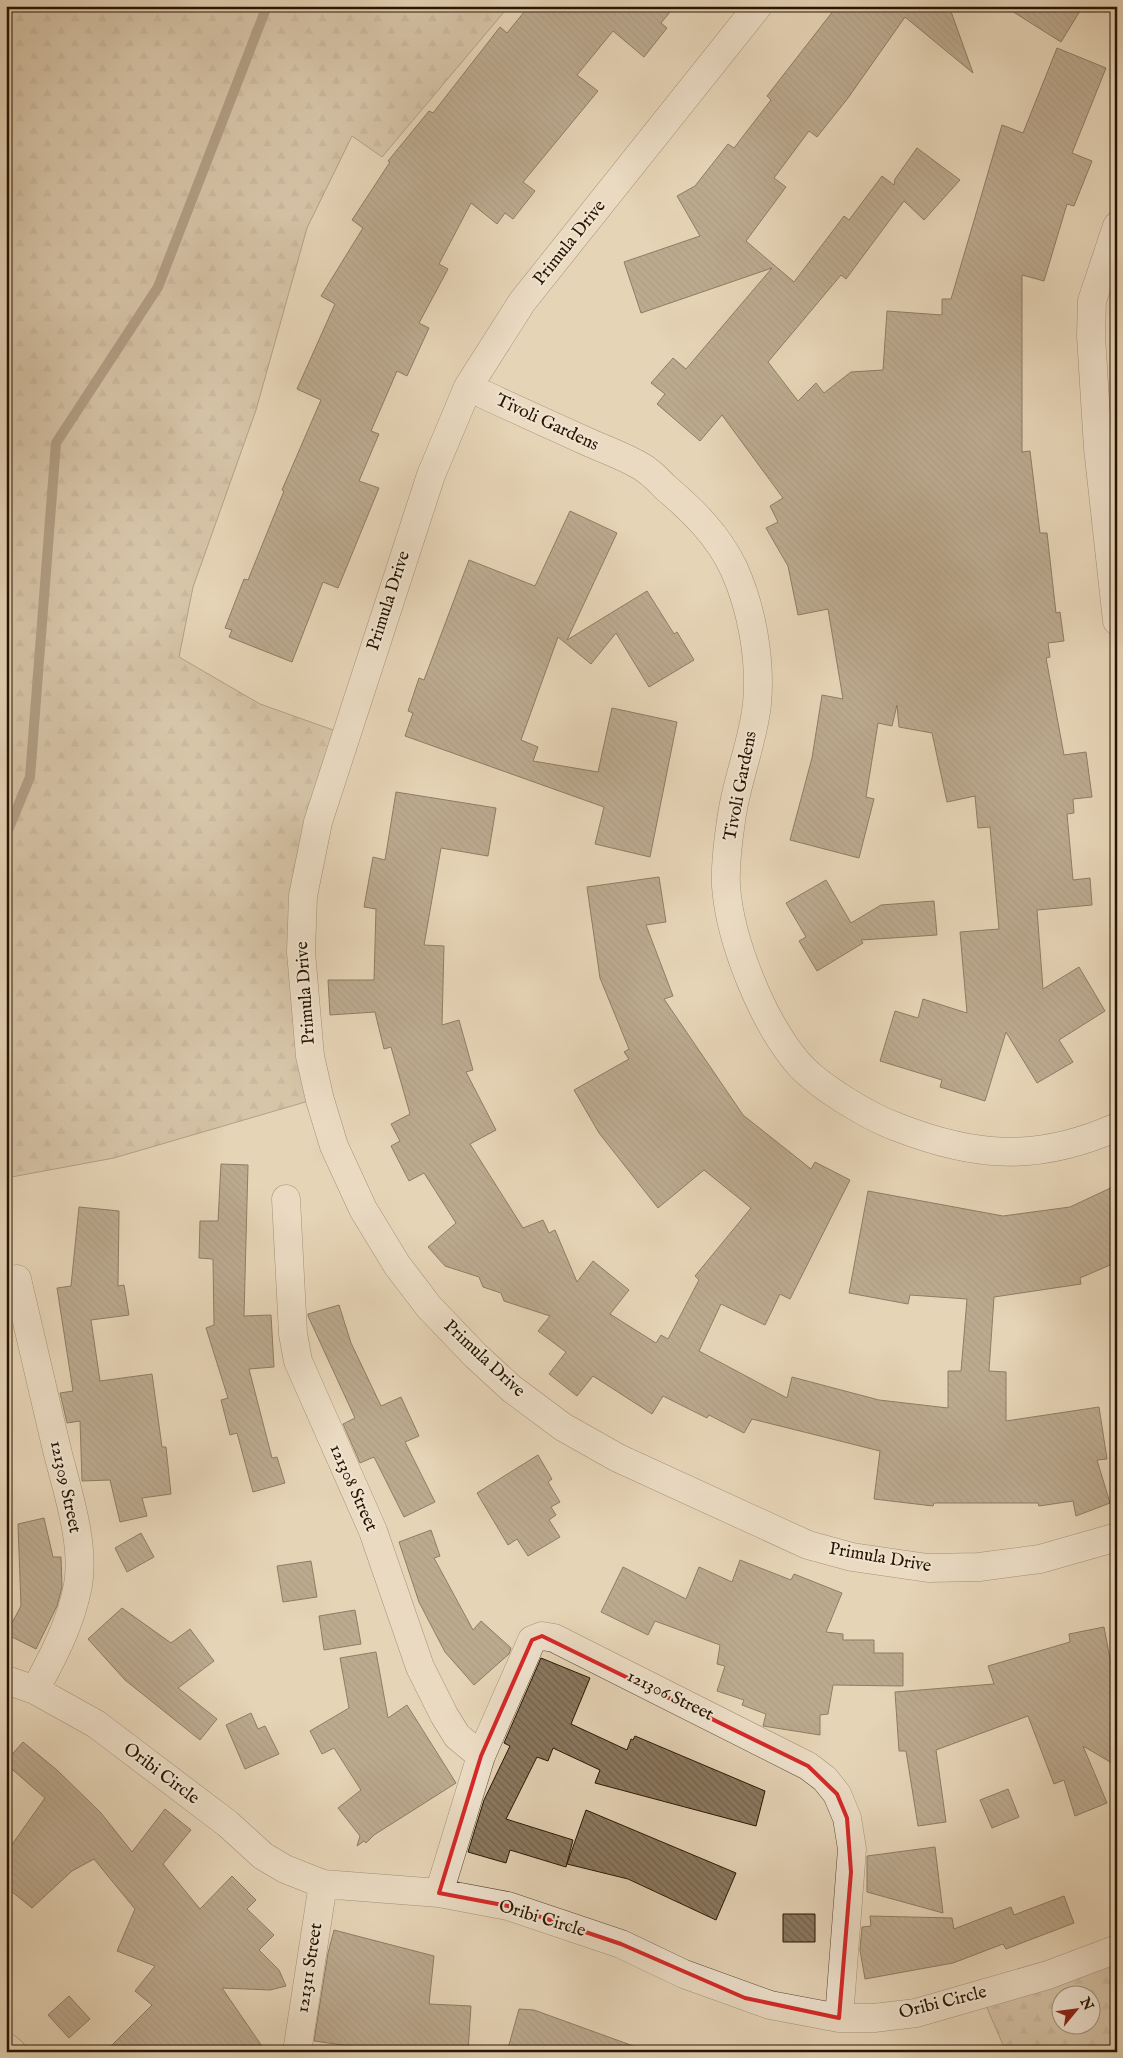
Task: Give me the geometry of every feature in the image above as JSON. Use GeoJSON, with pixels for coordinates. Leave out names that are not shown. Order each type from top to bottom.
{"type":"FeatureCollection","features":[{"type":"Feature","properties":{"kind":"street","name":"Primula Drive"},"geometry":{"type":"LineString","coordinates":[[758,6],[522,302],[468,387],[431,475],[318,822],[302,896],[301,952],[310,1056],[334,1146],[363,1209],[397,1265],[429,1307],[476,1356],[512,1388],[563,1427],[618,1458],[808,1544],[852,1557],[928,1568],[980,1567],[1040,1559],[1117,1537]]}},
{"type":"Feature","properties":{"kind":"street"},"geometry":{"type":"LineString","coordinates":[[1117,226],[1092,301],[1091,336],[1098,448],[1117,621]]}},
{"type":"Feature","properties":{"kind":"street","name":"Tivoli Gardens"},"geometry":{"type":"LineString","coordinates":[[468,387],[643,468],[697,515],[724,551],[735,572],[749,614],[757,665],[757,705],[731,820],[726,886],[733,928],[761,1006],[780,1039],[799,1065],[846,1102],[886,1124],[935,1142],[964,1148],[1033,1153],[1085,1141],[1117,1127]]}},
{"type":"Feature","properties":{"kind":"street","name":"121308 Street"},"geometry":{"type":"LineString","coordinates":[[286,1199],[293,1334],[298,1361],[372,1531],[420,1668],[457,1736],[481,1756]]}},
{"type":"Feature","properties":{"kind":"street","name":"121309 Street"},"geometry":{"type":"LineString","coordinates":[[17,1280],[69,1499],[79,1562],[78,1583],[70,1616],[35,1690]]}},
{"type":"Feature","properties":{"kind":"street","name":"121306 Street"},"geometry":{"type":"LineString","coordinates":[[439,1893],[481,1756],[532,1640],[542,1636],[554,1638],[808,1766],[826,1779],[837,1794],[847,1818],[852,1849],[840,2018]]}},
{"type":"Feature","properties":{"kind":"street","name":"Oribi Circle"},"geometry":{"type":"LineString","coordinates":[[6,1680],[35,1690],[96,1724],[228,1824],[264,1856],[285,1869],[323,1884],[439,1893],[508,1906],[621,1944],[684,1974],[745,1998],[770,2005],[840,2018],[874,2018],[916,2013],[1048,1975],[1117,1949]]}},
{"type":"Feature","properties":{"kind":"street","name":"121311 Street"},"geometry":{"type":"LineString","coordinates":[[297,2052],[323,1884]]}},
{"type":"Feature","properties":{"kind":"street"},"geometry":{"type":"LineString","coordinates":[[6,2047],[12,2052]]}},
{"type":"Feature","properties":{"kind":"highlighted area"},"geometry":{"type":"Polygon","coordinates":[[[542,1636],[808,1766],[837,1794],[847,1818],[851,1872],[839,2018],[745,1998],[621,1944],[508,1906],[439,1893],[481,1756],[532,1640],[542,1636]]]}},
{"type":"Feature","properties":{"kind":"green space"},"geometry":{"type":"Polygon","coordinates":[[[6,6],[509,6],[382,157],[352,136],[307,228],[256,410],[193,587],[179,657],[260,704],[336,731],[309,825],[319,1098],[114,1158],[6,1178],[6,6]]]}},
{"type":"Feature","properties":{"kind":"green space"},"geometry":{"type":"Polygon","coordinates":[[[1117,1948],[1117,2052],[1006,2052],[981,1994],[1117,1948]]]}},
{"type":"Feature","properties":{"kind":"building"},"geometry":{"type":"Polygon","coordinates":[[[529,6],[675,6],[661,23],[667,28],[644,57],[613,31],[577,75],[598,91],[523,182],[535,191],[513,219],[505,213],[497,224],[471,203],[439,264],[448,269],[419,323],[429,328],[407,376],[397,371],[371,431],[379,434],[359,481],[379,488],[338,588],[323,582],[292,662],[229,637],[232,630],[225,628],[244,579],[248,580],[284,491],[282,490],[321,400],[297,389],[335,304],[321,296],[363,228],[352,220],[390,162],[388,161],[429,111],[433,113],[500,27],[507,33],[529,6]]]}},
{"type":"Feature","properties":{"kind":"building"},"geometry":{"type":"Polygon","coordinates":[[[837,6],[949,6],[973,73],[905,17],[848,98],[817,137],[809,131],[774,178],[786,187],[746,241],[794,282],[844,216],[849,220],[882,176],[894,185],[895,179],[917,148],[960,180],[924,220],[904,201],[846,279],[841,275],[768,362],[798,401],[816,383],[824,393],[851,372],[883,370],[887,311],[942,315],[942,299],[951,299],[1002,125],[1023,133],[1057,48],[1106,68],[1072,153],[1092,161],[1074,206],[1067,204],[1044,281],[1022,275],[1022,452],[1030,451],[1040,533],[1047,533],[1056,613],[1060,612],[1064,641],[1048,643],[1050,657],[1046,658],[1064,755],[1086,752],[1092,797],[1073,799],[1074,813],[1067,814],[1073,880],[1090,878],[1092,905],[1037,910],[1043,989],[1079,967],[1105,1011],[1059,1040],[1073,1062],[1037,1083],[1006,1032],[985,1101],[940,1087],[942,1080],[880,1061],[895,1011],[918,1018],[923,999],[967,1013],[960,932],[999,929],[990,827],[978,828],[975,796],[947,802],[932,733],[899,727],[897,705],[892,726],[878,723],[866,797],[874,799],[859,858],[790,840],[812,758],[822,695],[843,699],[828,609],[798,615],[788,566],[766,528],[778,522],[770,506],[783,498],[722,415],[700,441],[657,404],[665,394],[651,383],[673,358],[686,369],[772,268],[641,313],[624,262],[700,236],[677,196],[695,186],[728,144],[734,148],[771,100],[767,96],[837,6]]]}},
{"type":"Feature","properties":{"kind":"building"},"geometry":{"type":"Polygon","coordinates":[[[1004,6],[1083,6],[1061,42],[1004,6]]]}},
{"type":"Feature","properties":{"kind":"building"},"geometry":{"type":"Polygon","coordinates":[[[570,511],[617,533],[567,640],[647,591],[674,634],[677,632],[694,660],[649,687],[616,633],[591,664],[558,637],[521,740],[538,747],[533,761],[598,772],[612,708],[677,722],[650,857],[595,844],[604,807],[405,736],[413,713],[408,711],[419,678],[424,680],[469,560],[535,586],[570,511]]]}},
{"type":"Feature","properties":{"kind":"building"},"geometry":{"type":"Polygon","coordinates":[[[396,792],[496,808],[488,856],[441,848],[424,945],[444,946],[442,1025],[459,1020],[473,1070],[466,1072],[496,1130],[470,1144],[523,1228],[543,1220],[549,1233],[555,1230],[577,1282],[593,1261],[629,1290],[610,1314],[656,1343],[661,1335],[668,1339],[699,1280],[695,1276],[751,1208],[704,1170],[658,1208],[599,1133],[574,1090],[629,1059],[624,1052],[629,1049],[600,978],[587,887],[659,877],[666,922],[646,925],[673,996],[664,999],[743,1115],[811,1169],[815,1162],[850,1180],[790,1299],[780,1294],[765,1325],[721,1304],[699,1351],[787,1398],[792,1377],[879,1400],[948,1408],[948,1371],[961,1371],[967,1299],[910,1295],[908,1304],[849,1293],[868,1191],[1003,1216],[1070,1207],[1117,1185],[1117,1262],[1080,1278],[1081,1284],[994,1297],[989,1371],[1006,1372],[1006,1421],[1099,1407],[1107,1459],[1097,1460],[1110,1503],[1076,1516],[1073,1501],[1039,1506],[1038,1503],[934,1503],[933,1506],[874,1499],[880,1451],[752,1419],[744,1433],[709,1415],[707,1418],[663,1396],[652,1414],[593,1376],[577,1396],[549,1374],[566,1352],[538,1331],[550,1316],[504,1301],[501,1293],[483,1287],[479,1277],[445,1266],[428,1247],[456,1223],[424,1173],[409,1181],[391,1146],[400,1141],[391,1124],[410,1114],[391,1047],[384,1049],[375,1012],[330,1015],[328,980],[374,980],[376,909],[364,907],[373,857],[385,860],[396,792]]]}},
{"type":"Feature","properties":{"kind":"building"},"geometry":{"type":"Polygon","coordinates":[[[826,880],[851,923],[881,905],[934,901],[937,935],[861,940],[863,943],[817,971],[799,941],[806,937],[786,903],[826,880]]]}},
{"type":"Feature","properties":{"kind":"building"},"geometry":{"type":"Polygon","coordinates":[[[221,1164],[248,1165],[244,1316],[271,1315],[274,1367],[249,1369],[272,1458],[277,1457],[285,1483],[253,1492],[237,1433],[230,1435],[221,1400],[228,1398],[206,1328],[214,1325],[213,1259],[199,1258],[200,1221],[218,1221],[221,1164]]]}},
{"type":"Feature","properties":{"kind":"building"},"geometry":{"type":"Polygon","coordinates":[[[79,1207],[119,1211],[118,1286],[124,1285],[129,1315],[91,1320],[100,1381],[152,1374],[162,1447],[166,1447],[171,1494],[142,1498],[147,1516],[120,1522],[110,1480],[82,1481],[80,1421],[67,1423],[60,1393],[73,1391],[57,1288],[71,1286],[79,1207]]]}},
{"type":"Feature","properties":{"kind":"building"},"geometry":{"type":"Polygon","coordinates":[[[339,1305],[351,1343],[381,1406],[401,1397],[419,1436],[405,1442],[435,1502],[404,1517],[374,1457],[360,1463],[343,1424],[355,1418],[308,1316],[308,1314],[339,1305]]]}},
{"type":"Feature","properties":{"kind":"building"},"geometry":{"type":"Polygon","coordinates":[[[538,1455],[552,1479],[548,1482],[560,1502],[551,1507],[556,1515],[549,1520],[560,1537],[528,1556],[517,1539],[508,1545],[477,1493],[538,1455]]]}},
{"type":"Feature","properties":{"kind":"building"},"geometry":{"type":"Polygon","coordinates":[[[44,1518],[53,1557],[61,1557],[62,1587],[57,1606],[36,1649],[6,1634],[21,1606],[18,1524],[44,1518]]]}},
{"type":"Feature","properties":{"kind":"building"},"geometry":{"type":"Polygon","coordinates":[[[431,1530],[440,1556],[434,1558],[473,1630],[481,1621],[511,1648],[509,1654],[474,1685],[445,1652],[419,1602],[399,1542],[431,1530]]]}},
{"type":"Feature","properties":{"kind":"building"},"geometry":{"type":"Polygon","coordinates":[[[141,1533],[154,1557],[127,1572],[115,1548],[141,1533]]]}},
{"type":"Feature","properties":{"kind":"building"},"geometry":{"type":"Polygon","coordinates":[[[740,1560],[791,1580],[794,1574],[842,1593],[826,1632],[843,1634],[843,1640],[874,1640],[874,1653],[903,1653],[903,1686],[833,1685],[828,1714],[820,1715],[820,1735],[763,1726],[766,1714],[742,1705],[744,1700],[717,1691],[725,1666],[717,1664],[720,1645],[655,1621],[648,1635],[601,1612],[623,1567],[686,1599],[699,1567],[732,1582],[740,1560]]]}},
{"type":"Feature","properties":{"kind":"building"},"geometry":{"type":"Polygon","coordinates":[[[311,1561],[317,1597],[283,1602],[277,1566],[311,1561]]]}},
{"type":"Feature","properties":{"kind":"building"},"geometry":{"type":"Polygon","coordinates":[[[122,1608],[171,1643],[190,1629],[214,1661],[178,1688],[217,1719],[200,1740],[125,1680],[88,1639],[122,1608]]]}},
{"type":"Feature","properties":{"kind":"building"},"geometry":{"type":"Polygon","coordinates":[[[355,1610],[361,1644],[324,1650],[319,1616],[355,1610]]]}},
{"type":"Feature","properties":{"kind":"building"},"geometry":{"type":"Polygon","coordinates":[[[1104,1627],[1117,1696],[1117,1766],[1083,1746],[1107,1803],[1075,1816],[1064,1780],[1054,1784],[1028,1716],[936,1750],[946,1822],[918,1826],[906,1751],[899,1751],[895,1692],[994,1684],[988,1666],[1070,1642],[1069,1634],[1104,1627]]]}},
{"type":"Feature","properties":{"kind":"building"},"geometry":{"type":"Polygon","coordinates":[[[376,1652],[388,1718],[407,1705],[456,1783],[374,1835],[366,1843],[364,1841],[357,1846],[360,1836],[338,1808],[361,1790],[334,1748],[322,1754],[310,1731],[349,1708],[340,1658],[376,1652]]]}},
{"type":"Feature","properties":{"kind":"building"},"geometry":{"type":"Polygon","coordinates":[[[541,1658],[590,1678],[571,1724],[627,1750],[631,1739],[633,1740],[635,1736],[765,1791],[756,1826],[595,1783],[600,1770],[553,1748],[548,1761],[537,1757],[506,1819],[573,1840],[566,1867],[510,1850],[506,1863],[468,1852],[484,1800],[510,1746],[504,1743],[541,1658]]]}},
{"type":"Feature","properties":{"kind":"building"},"geometry":{"type":"Polygon","coordinates":[[[251,1713],[258,1729],[265,1726],[279,1754],[245,1769],[226,1725],[251,1713]]]}},
{"type":"Feature","properties":{"kind":"building"},"geometry":{"type":"Polygon","coordinates":[[[23,1742],[57,1770],[101,1813],[132,1852],[165,1809],[191,1830],[163,1864],[200,1909],[232,1876],[256,1900],[247,1909],[274,1935],[259,1950],[279,1970],[286,1986],[270,1990],[222,1988],[266,2052],[105,2052],[152,2005],[135,1991],[155,1966],[117,1951],[135,1909],[94,1859],[72,1871],[32,1908],[6,1887],[6,1853],[45,1798],[6,1764],[6,1761],[23,1742]]]}},
{"type":"Feature","properties":{"kind":"building"},"geometry":{"type":"Polygon","coordinates":[[[1008,1789],[1019,1817],[992,1828],[980,1800],[1008,1789]]]}},
{"type":"Feature","properties":{"kind":"building"},"geometry":{"type":"Polygon","coordinates":[[[586,1810],[736,1873],[716,1920],[628,1879],[567,1864],[586,1810]]]}},
{"type":"Feature","properties":{"kind":"building"},"geometry":{"type":"Polygon","coordinates":[[[935,1847],[943,1913],[867,1892],[867,1856],[935,1847]]]}},
{"type":"Feature","properties":{"kind":"building"},"geometry":{"type":"Polygon","coordinates":[[[1064,1896],[1074,1923],[1006,1949],[1003,1944],[953,1963],[865,1979],[860,1950],[862,1927],[871,1926],[870,1916],[952,1918],[954,1929],[1011,1907],[1014,1915],[1064,1896]]]}},
{"type":"Feature","properties":{"kind":"building"},"geometry":{"type":"Polygon","coordinates":[[[783,1914],[815,1914],[815,1942],[783,1942],[783,1914]]]}},
{"type":"Feature","properties":{"kind":"building"},"geometry":{"type":"Polygon","coordinates":[[[334,1930],[434,1956],[429,2004],[471,2006],[468,2052],[357,2052],[357,2047],[314,2041],[328,1953],[334,1930]]]}},
{"type":"Feature","properties":{"kind":"building"},"geometry":{"type":"Polygon","coordinates":[[[69,1996],[90,2019],[69,2038],[48,2015],[69,1996]]]}},
{"type":"Feature","properties":{"kind":"building"},"geometry":{"type":"Polygon","coordinates":[[[519,2009],[534,2010],[639,2048],[639,2052],[507,2052],[519,2009]]]}},
{"type":"Feature","properties":{"kind":"waterway"},"geometry":{"type":"LineString","coordinates":[[6,835],[30,777],[56,443],[158,287],[267,6]]}}]}
